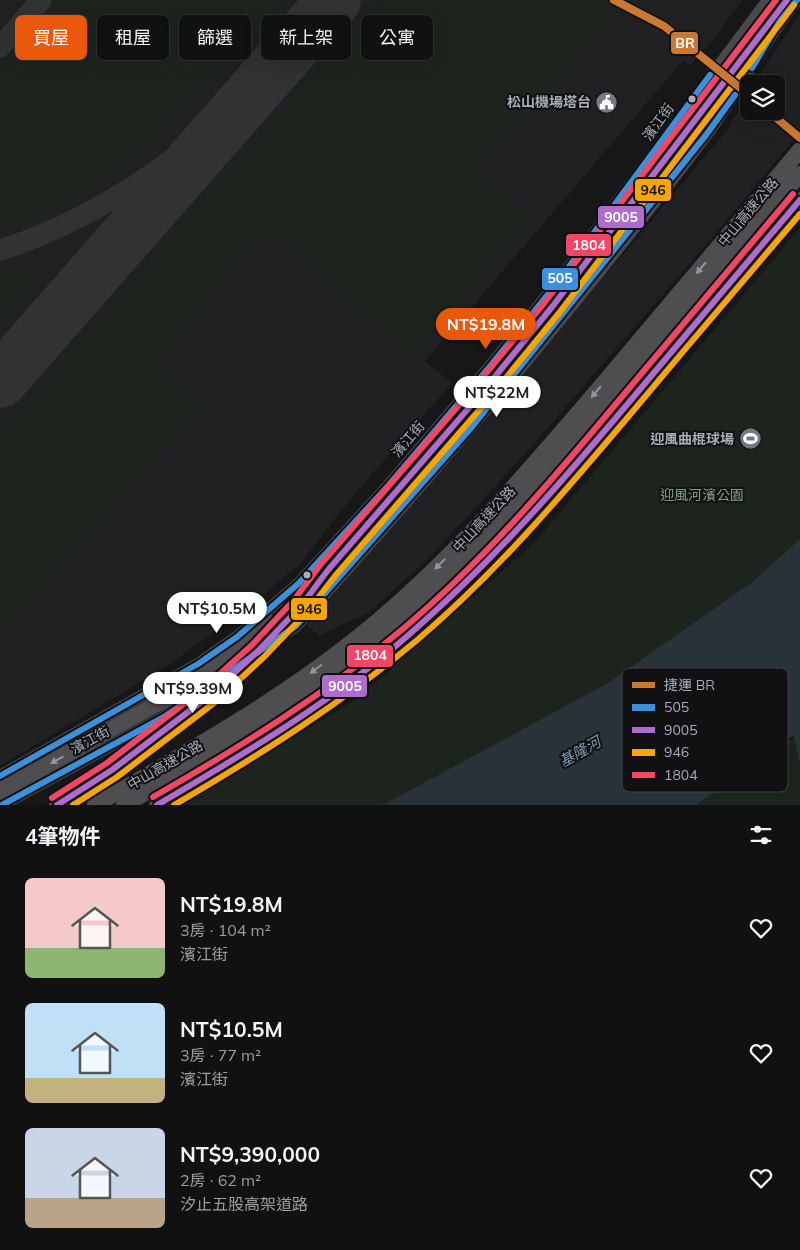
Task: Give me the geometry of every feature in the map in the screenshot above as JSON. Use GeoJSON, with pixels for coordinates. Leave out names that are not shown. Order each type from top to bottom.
{"type":"FeatureCollection","features":[{"type":"Feature","properties":{"kind":"highway"},"geometry":{"type":"LineString","coordinates":[[57,805],[119,765],[209,696],[258,651],[295,612],[328,570],[480,395],[552,307],[787,0]]}},
{"type":"Feature","properties":{"kind":"highway","name":"中山高速公路"},"geometry":{"type":"LineString","coordinates":[[95,805],[252,713],[310,673],[372,625],[434,571],[489,515],[541,457],[800,150]]}},
{"type":"Feature","properties":{"kind":"highway","name":"中山高速公路"},"geometry":{"type":"LineString","coordinates":[[124,805],[246,734],[352,661],[404,618],[459,568],[529,493],[800,174]]}},
{"type":"Feature","properties":{"kind":"highway"},"geometry":{"type":"LineString","coordinates":[[157,805],[254,748],[322,703],[381,659],[442,606],[505,544],[581,459],[800,200]]}},
{"type":"Feature","properties":{"kind":"highway"},"geometry":{"type":"LineString","coordinates":[[0,791],[191,685],[242,648],[287,610],[328,570]]}},
{"type":"Feature","properties":{"kind":"main road","name":"濱江街"},"geometry":{"type":"LineString","coordinates":[[0,776],[198,664],[237,637],[280,601],[315,566],[388,486],[492,364],[554,287],[710,75],[768,0]]}},
{"type":"Feature","properties":{"kind":"main road","name":"濱江街"},"geometry":{"type":"LineString","coordinates":[[2,805],[164,717],[296,626],[477,421],[700,142],[735,94],[780,21],[797,0]]}},
{"type":"Feature","properties":{"kind":"main road"},"geometry":{"type":"LineString","coordinates":[[710,75],[735,94]]}},
{"type":"Feature","properties":{"kind":"main road"},"geometry":{"type":"LineString","coordinates":[[198,664],[212,684]]}},
{"type":"Feature","properties":{"kind":"shaded area"},"geometry":{"type":"Polygon","coordinates":[[[0,0],[742,0],[713,40],[690,65],[683,61],[425,361],[452,383],[354,495],[299,565],[242,612],[167,666],[0,766],[0,0]]]}},
{"type":"Feature","properties":{"kind":"shaded area"},"geometry":{"type":"Polygon","coordinates":[[[800,13],[800,132],[716,233],[525,454],[427,560],[368,613],[320,635],[306,626],[564,325],[727,130],[740,108],[740,120],[785,120],[785,75],[760,75],[800,13]]]}},
{"type":"Feature","properties":{"kind":"green space"},"geometry":{"type":"Polygon","coordinates":[[[58,0],[284,0],[271,15],[261,15],[261,26],[251,37],[251,15],[179,15],[179,60],[231,60],[167,124],[116,167],[58,205],[0,227],[0,66],[15,49],[15,60],[87,60],[87,15],[45,15],[58,0]]]}},
{"type":"Feature","properties":{"kind":"green space"},"geometry":{"type":"Polygon","coordinates":[[[379,0],[631,0],[475,169],[529,218],[421,346],[403,348],[274,232],[251,241],[155,369],[200,409],[0,633],[0,436],[327,60],[351,60],[351,32],[361,21],[361,60],[433,60],[433,15],[366,15],[379,0]]]}},
{"type":"Feature","properties":{"kind":"green space","name":"迎風河濱公園"},"geometry":{"type":"Polygon","coordinates":[[[800,228],[800,539],[752,582],[629,668],[622,668],[622,673],[608,683],[393,801],[383,805],[182,805],[358,698],[535,542],[800,228]]]}},
{"type":"Feature","properties":{"kind":"green space"},"geometry":{"type":"Polygon","coordinates":[[[34,265],[39,274],[0,319],[0,277],[34,265]]]}},
{"type":"Feature","properties":{"kind":"green space"},"geometry":{"type":"Polygon","coordinates":[[[794,737],[800,768],[800,805],[688,805],[708,792],[788,792],[788,741],[794,737]]]}},
{"type":"Feature","properties":{"kind":"water","name":"基隆河"},"geometry":{"type":"Polygon","coordinates":[[[800,539],[800,767],[794,735],[788,739],[788,668],[629,668],[752,582],[800,539]]]}},
{"type":"Feature","properties":{"kind":"water","name":"基隆河"},"geometry":{"type":"Polygon","coordinates":[[[622,673],[622,792],[714,792],[696,805],[383,805],[608,683],[622,673]]]}},
{"type":"Feature","properties":{"kind":"taxiway"},"geometry":{"type":"LineString","coordinates":[[0,47],[41,0]]}},
{"type":"Feature","properties":{"kind":"taxiway"},"geometry":{"type":"LineString","coordinates":[[0,250],[30,240],[87,213],[141,181],[192,144],[259,86],[327,0]]}},
{"type":"Feature","properties":{"kind":"runway"},"geometry":{"type":"LineString","coordinates":[[0,381],[334,0]]}},
{"type":"Feature","properties":{"kind":"metro line","name":"BR"},"geometry":{"type":"LineString","coordinates":[[614,0],[664,26],[740,88]]}},
{"type":"Feature","properties":{"kind":"metro line","name":"BR"},"geometry":{"type":"LineString","coordinates":[[779,120],[800,138]]}},
{"type":"Feature","properties":{"kind":"transit line","name":"1804"},"geometry":{"type":"LineString","coordinates":[[52,798],[107,763],[203,689],[252,645],[294,600],[321,564],[473,389],[545,302],[776,0]]}},
{"type":"Feature","properties":{"kind":"transit line","name":"9005"},"geometry":{"type":"LineString","coordinates":[[57,805],[112,770],[209,696],[258,651],[301,606],[328,570],[480,395],[552,307],[787,0]]}},
{"type":"Feature","properties":{"kind":"transit line","name":"505"},"geometry":{"type":"LineString","coordinates":[[752,68],[780,21],[797,0]]}},
{"type":"Feature","properties":{"kind":"transit line","name":"946"},"geometry":{"type":"LineString","coordinates":[[73,805],[117,777],[214,703],[264,657],[307,612],[335,576],[487,401],[559,313],[794,5]]}},
{"type":"Feature","properties":{"kind":"transit line","name":"505"},"geometry":{"type":"LineString","coordinates":[[0,776],[198,664],[237,637],[298,584],[388,486],[492,364],[554,287],[710,75]]}},
{"type":"Feature","properties":{"kind":"transit line","name":"505"},"geometry":{"type":"LineString","coordinates":[[2,805],[164,717],[296,626],[471,428],[706,135],[735,95]]}},
{"type":"Feature","properties":{"kind":"transit line","name":"1804"},"geometry":{"type":"LineString","coordinates":[[153,797],[218,759],[313,697],[374,652],[433,603],[488,549],[540,493],[793,194]]}},
{"type":"Feature","properties":{"kind":"transit line","name":"9005"},"geometry":{"type":"LineString","coordinates":[[157,805],[224,766],[321,703],[383,657],[444,603],[505,542],[563,479],[800,200]]}},
{"type":"Feature","properties":{"kind":"transit line","name":"946"},"geometry":{"type":"LineString","coordinates":[[174,805],[237,768],[329,708],[416,641],[473,589],[553,504],[800,214]]}},
{"type":"Feature","properties":{"kind":"place","name":"松山機場塔台"},"geometry":{"type":"Point","coordinates":[607,102]}},
{"type":"Feature","properties":{"kind":"place","name":"迎風曲棍球場"},"geometry":{"type":"Point","coordinates":[750,439]}}]}
